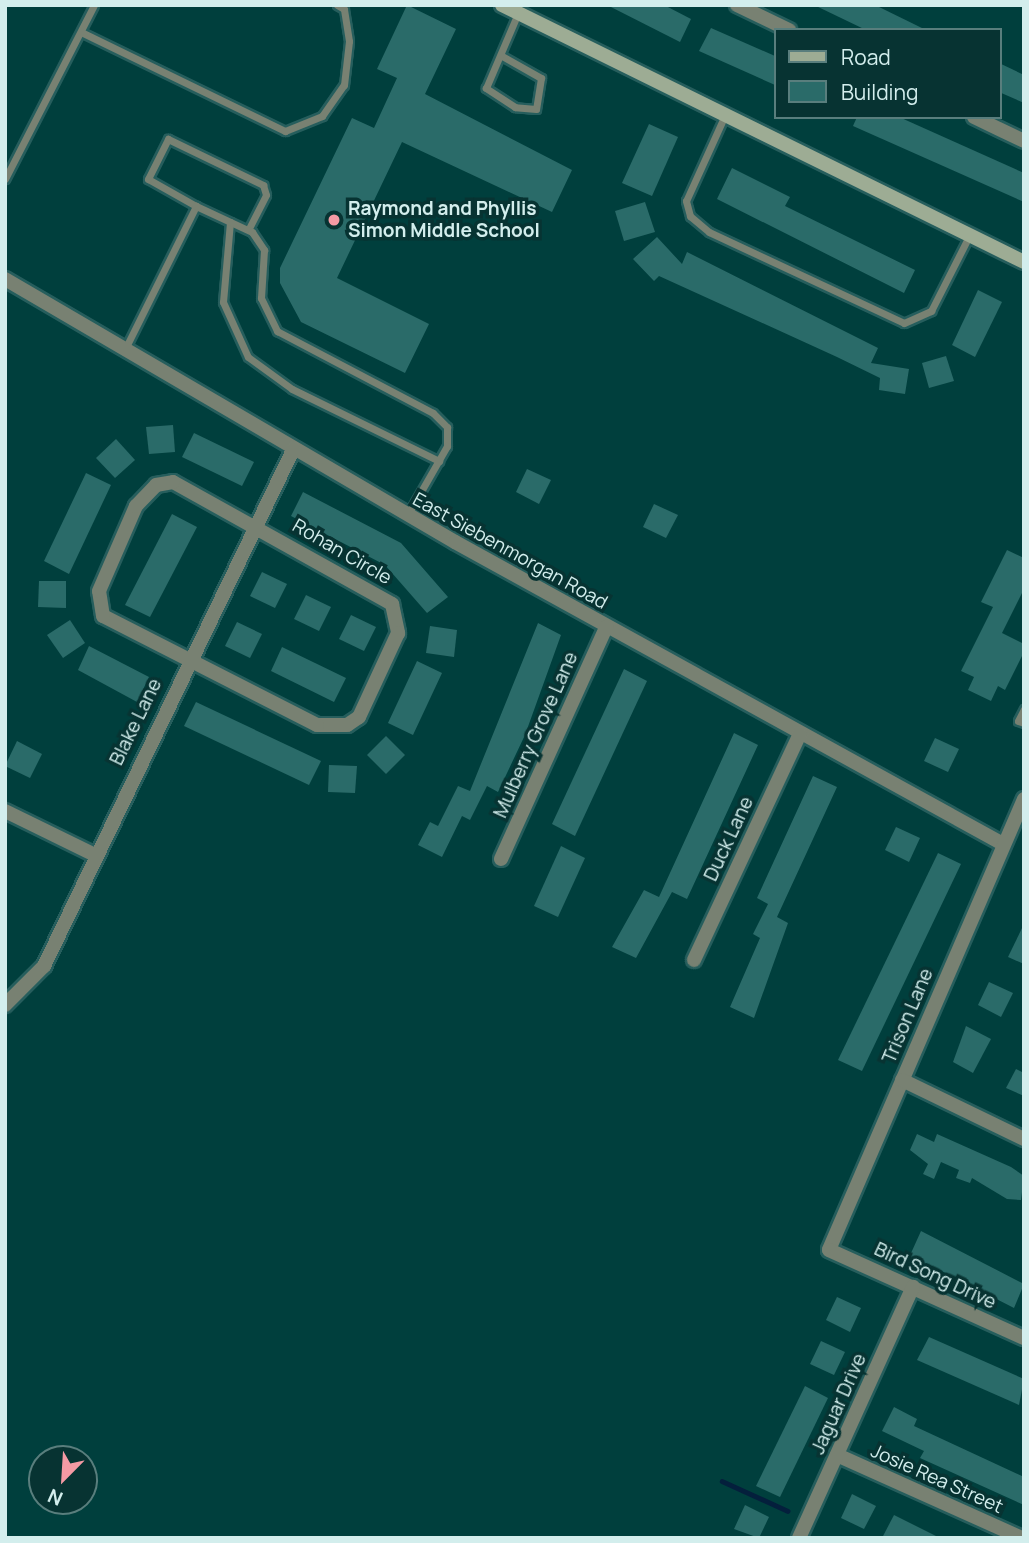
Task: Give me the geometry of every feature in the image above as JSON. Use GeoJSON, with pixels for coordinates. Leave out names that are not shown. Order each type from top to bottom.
{"type":"FeatureCollection","features":[{"type":"Feature","properties":{"kind":"street"},"geometry":{"type":"LineString","coordinates":[[502,5],[1024,262]]}},
{"type":"Feature","properties":{"kind":"street"},"geometry":{"type":"LineString","coordinates":[[737,5],[785,28]]}},
{"type":"Feature","properties":{"kind":"street"},"geometry":{"type":"LineString","coordinates":[[978,119],[1024,141]]}},
{"type":"Feature","properties":{"kind":"street","name":"East Siebenmorgan Road"},"geometry":{"type":"LineString","coordinates":[[5,279],[408,515],[606,627],[1003,844]]}},
{"type":"Feature","properties":{"kind":"street","name":"Blake Lane"},"geometry":{"type":"LineString","coordinates":[[5,1005],[44,967],[187,661],[294,448]]}},
{"type":"Feature","properties":{"kind":"street","name":"Rohan Circle"},"geometry":{"type":"LineString","coordinates":[[173,482],[255,524],[392,604],[398,632],[369,703],[347,725],[317,725],[187,661],[113,624],[99,604],[136,506],[156,485],[173,482]]}},
{"type":"Feature","properties":{"kind":"street","name":"Mulberry Grove Lane"},"geometry":{"type":"LineString","coordinates":[[501,859],[606,627]]}},
{"type":"Feature","properties":{"kind":"street","name":"Duck Lane"},"geometry":{"type":"LineString","coordinates":[[694,960],[800,734]]}},
{"type":"Feature","properties":{"kind":"street","name":"Trison Lane"},"geometry":{"type":"LineString","coordinates":[[829,1250],[1024,799]]}},
{"type":"Feature","properties":{"kind":"street"},"geometry":{"type":"LineString","coordinates":[[5,811],[95,855]]}},
{"type":"Feature","properties":{"kind":"street"},"geometry":{"type":"LineString","coordinates":[[902,1080],[1024,1139]]}},
{"type":"Feature","properties":{"kind":"street","name":"Bird Song Drive"},"geometry":{"type":"LineString","coordinates":[[829,1250],[1024,1339]]}},
{"type":"Feature","properties":{"kind":"street","name":"Jaguar Drive"},"geometry":{"type":"LineString","coordinates":[[799,1538],[913,1287]]}},
{"type":"Feature","properties":{"kind":"street","name":"Josie Rea Street"},"geometry":{"type":"LineString","coordinates":[[837,1455],[1022,1538]]}},
{"type":"Feature","properties":{"kind":"lane"},"geometry":{"type":"LineString","coordinates":[[5,179],[94,5]]}},
{"type":"Feature","properties":{"kind":"lane"},"geometry":{"type":"LineString","coordinates":[[82,32],[285,131],[322,116],[344,85],[349,41],[344,9],[337,5]]}},
{"type":"Feature","properties":{"kind":"lane"},"geometry":{"type":"LineString","coordinates":[[502,56],[541,78],[542,97],[530,112],[486,88],[493,63],[502,56],[518,13]]}},
{"type":"Feature","properties":{"kind":"lane"},"geometry":{"type":"LineString","coordinates":[[725,115],[686,201],[690,216],[709,232],[883,316],[911,323],[931,311],[970,235]]}},
{"type":"Feature","properties":{"kind":"lane"},"geometry":{"type":"LineString","coordinates":[[248,230],[266,195],[263,185],[168,139],[148,180],[248,230],[264,250],[261,298],[277,331],[439,417],[449,439],[408,515]]}},
{"type":"Feature","properties":{"kind":"lane"},"geometry":{"type":"LineString","coordinates":[[124,349],[196,206]]}},
{"type":"Feature","properties":{"kind":"lane"},"geometry":{"type":"LineString","coordinates":[[230,222],[223,302],[248,357],[292,389],[439,461]]}},
{"type":"Feature","properties":{"kind":"lane"},"geometry":{"type":"LineString","coordinates":[[1024,709],[1018,721],[1024,723]]}},
{"type":"Feature","properties":{"kind":"building","name":"Raymond and Phyllis Simon Middle School"},"geometry":{"type":"Polygon","coordinates":[[[407,5],[456,29],[425,94],[572,170],[552,212],[402,142],[337,278],[429,324],[405,373],[301,322],[280,283],[280,268],[352,118],[374,128],[397,78],[377,69],[407,5]]]}},
{"type":"Feature","properties":{"kind":"building"},"geometry":{"type":"Polygon","coordinates":[[[607,5],[664,5],[691,19],[680,42],[607,5]]]}},
{"type":"Feature","properties":{"kind":"building"},"geometry":{"type":"Polygon","coordinates":[[[814,5],[875,5],[922,28],[862,28],[814,5]]]}},
{"type":"Feature","properties":{"kind":"building"},"geometry":{"type":"Polygon","coordinates":[[[711,28],[774,56],[774,85],[699,51],[711,28]]]}},
{"type":"Feature","properties":{"kind":"building"},"geometry":{"type":"Polygon","coordinates":[[[1001,64],[1024,75],[1024,103],[1001,93],[1001,64]]]}},
{"type":"Feature","properties":{"kind":"building"},"geometry":{"type":"Polygon","coordinates":[[[856,119],[903,119],[1024,173],[1024,202],[853,126],[856,119]]]}},
{"type":"Feature","properties":{"kind":"building"},"geometry":{"type":"Polygon","coordinates":[[[649,124],[678,137],[652,196],[622,183],[649,124]]]}},
{"type":"Feature","properties":{"kind":"building"},"geometry":{"type":"Polygon","coordinates":[[[732,168],[790,197],[785,206],[915,270],[904,293],[717,199],[732,168]]]}},
{"type":"Feature","properties":{"kind":"building"},"geometry":{"type":"Polygon","coordinates":[[[645,202],[655,232],[624,241],[615,211],[645,202]]]}},
{"type":"Feature","properties":{"kind":"building"},"geometry":{"type":"Polygon","coordinates":[[[657,237],[682,264],[687,252],[878,348],[871,363],[909,369],[905,394],[879,390],[880,378],[837,357],[659,276],[654,281],[633,259],[657,237]]]}},
{"type":"Feature","properties":{"kind":"building"},"geometry":{"type":"Polygon","coordinates":[[[978,290],[1002,302],[975,357],[952,345],[978,290]]]}},
{"type":"Feature","properties":{"kind":"building"},"geometry":{"type":"Polygon","coordinates":[[[946,356],[954,381],[929,388],[922,363],[946,356]]]}},
{"type":"Feature","properties":{"kind":"building"},"geometry":{"type":"Polygon","coordinates":[[[173,425],[175,452],[149,454],[146,427],[173,425]]]}},
{"type":"Feature","properties":{"kind":"building"},"geometry":{"type":"Polygon","coordinates":[[[194,433],[254,462],[242,486],[182,457],[194,433]]]}},
{"type":"Feature","properties":{"kind":"building"},"geometry":{"type":"Polygon","coordinates":[[[116,439],[135,460],[115,478],[96,458],[116,439]]]}},
{"type":"Feature","properties":{"kind":"building"},"geometry":{"type":"Polygon","coordinates":[[[527,469],[551,480],[539,504],[516,492],[527,469]]]}},
{"type":"Feature","properties":{"kind":"building"},"geometry":{"type":"Polygon","coordinates":[[[86,473],[111,485],[69,574],[44,561],[86,473]]]}},
{"type":"Feature","properties":{"kind":"building"},"geometry":{"type":"Polygon","coordinates":[[[303,492],[401,543],[448,597],[427,613],[385,565],[291,516],[303,492]]]}},
{"type":"Feature","properties":{"kind":"building"},"geometry":{"type":"Polygon","coordinates":[[[654,504],[678,515],[666,538],[643,527],[654,504]]]}},
{"type":"Feature","properties":{"kind":"building"},"geometry":{"type":"Polygon","coordinates":[[[172,514],[197,527],[150,617],[125,605],[172,514]]]}},
{"type":"Feature","properties":{"kind":"building"},"geometry":{"type":"Polygon","coordinates":[[[1007,550],[1024,558],[1024,589],[1002,633],[1024,644],[1024,652],[1005,690],[998,686],[991,701],[968,690],[974,677],[961,671],[993,607],[981,602],[1007,550]]]}},
{"type":"Feature","properties":{"kind":"building"},"geometry":{"type":"Polygon","coordinates":[[[262,572],[287,584],[275,608],[250,596],[262,572]]]}},
{"type":"Feature","properties":{"kind":"building"},"geometry":{"type":"Polygon","coordinates":[[[39,581],[66,581],[66,608],[38,607],[39,581]]]}},
{"type":"Feature","properties":{"kind":"building"},"geometry":{"type":"Polygon","coordinates":[[[306,595],[331,607],[319,631],[294,619],[306,595]]]}},
{"type":"Feature","properties":{"kind":"building"},"geometry":{"type":"Polygon","coordinates":[[[351,615],[376,627],[364,651],[339,639],[351,615]]]}},
{"type":"Feature","properties":{"kind":"building"},"geometry":{"type":"Polygon","coordinates":[[[70,620],[85,643],[63,658],[47,635],[70,620]]]}},
{"type":"Feature","properties":{"kind":"building"},"geometry":{"type":"Polygon","coordinates":[[[237,622],[262,634],[250,658],[225,646],[237,622]]]}},
{"type":"Feature","properties":{"kind":"building"},"geometry":{"type":"Polygon","coordinates":[[[538,623],[561,635],[525,735],[498,792],[487,786],[470,820],[462,816],[442,857],[418,845],[430,822],[438,826],[458,786],[470,791],[538,623]]]}},
{"type":"Feature","properties":{"kind":"building"},"geometry":{"type":"Polygon","coordinates":[[[430,626],[457,630],[454,657],[426,653],[430,626]]]}},
{"type":"Feature","properties":{"kind":"building"},"geometry":{"type":"Polygon","coordinates":[[[89,646],[149,677],[137,702],[78,670],[89,646]]]}},
{"type":"Feature","properties":{"kind":"building"},"geometry":{"type":"Polygon","coordinates":[[[282,647],[346,678],[334,702],[271,671],[282,647]]]}},
{"type":"Feature","properties":{"kind":"building"},"geometry":{"type":"Polygon","coordinates":[[[417,661],[442,673],[413,735],[388,723],[417,661]]]}},
{"type":"Feature","properties":{"kind":"building"},"geometry":{"type":"Polygon","coordinates":[[[624,669],[647,681],[575,836],[552,824],[624,669]]]}},
{"type":"Feature","properties":{"kind":"building"},"geometry":{"type":"Polygon","coordinates":[[[196,702],[321,761],[309,785],[184,726],[196,702]]]}},
{"type":"Feature","properties":{"kind":"building"},"geometry":{"type":"Polygon","coordinates":[[[734,733],[758,745],[687,899],[672,892],[636,958],[612,947],[644,890],[659,897],[734,733]]]}},
{"type":"Feature","properties":{"kind":"building"},"geometry":{"type":"Polygon","coordinates":[[[386,736],[405,755],[386,774],[367,755],[386,736]]]}},
{"type":"Feature","properties":{"kind":"building"},"geometry":{"type":"Polygon","coordinates":[[[935,738],[959,749],[948,772],[924,761],[935,738]]]}},
{"type":"Feature","properties":{"kind":"building"},"geometry":{"type":"Polygon","coordinates":[[[17,741],[42,754],[30,778],[5,766],[17,741]]]}},
{"type":"Feature","properties":{"kind":"building"},"geometry":{"type":"Polygon","coordinates":[[[329,765],[357,766],[355,793],[328,792],[329,765]]]}},
{"type":"Feature","properties":{"kind":"building"},"geometry":{"type":"Polygon","coordinates":[[[813,776],[837,787],[777,917],[788,923],[754,1018],[730,1007],[760,938],[753,934],[768,904],[757,898],[813,776]]]}},
{"type":"Feature","properties":{"kind":"building"},"geometry":{"type":"Polygon","coordinates":[[[896,827],[920,838],[909,862],[885,850],[896,827]]]}},
{"type":"Feature","properties":{"kind":"building"},"geometry":{"type":"Polygon","coordinates":[[[561,846],[585,858],[558,917],[534,906],[561,846]]]}},
{"type":"Feature","properties":{"kind":"building"},"geometry":{"type":"Polygon","coordinates":[[[938,853],[961,864],[862,1071],[838,1060],[938,853]]]}},
{"type":"Feature","properties":{"kind":"building"},"geometry":{"type":"Polygon","coordinates":[[[1024,924],[1024,964],[1008,957],[1024,924]]]}},
{"type":"Feature","properties":{"kind":"building"},"geometry":{"type":"Polygon","coordinates":[[[989,982],[1013,993],[1001,1017],[978,1005],[989,982]]]}},
{"type":"Feature","properties":{"kind":"building"},"geometry":{"type":"Polygon","coordinates":[[[966,1026],[991,1039],[973,1073],[953,1062],[966,1026]]]}},
{"type":"Feature","properties":{"kind":"building"},"geometry":{"type":"Polygon","coordinates":[[[1016,1069],[1024,1073],[1024,1096],[1006,1088],[1016,1069]]]}},
{"type":"Feature","properties":{"kind":"building"},"geometry":{"type":"Polygon","coordinates":[[[917,1134],[934,1142],[937,1134],[1011,1167],[1024,1176],[1021,1200],[1007,1199],[972,1178],[970,1183],[956,1178],[959,1170],[941,1162],[934,1179],[923,1174],[928,1164],[910,1150],[917,1134]]]}},
{"type":"Feature","properties":{"kind":"building"},"geometry":{"type":"Polygon","coordinates":[[[921,1231],[1024,1284],[1014,1308],[926,1263],[923,1269],[907,1262],[921,1231]]]}},
{"type":"Feature","properties":{"kind":"building"},"geometry":{"type":"Polygon","coordinates":[[[837,1297],[861,1308],[850,1332],[826,1320],[837,1297]]]}},
{"type":"Feature","properties":{"kind":"building"},"geometry":{"type":"Polygon","coordinates":[[[929,1337],[1024,1379],[1019,1405],[917,1360],[929,1337]]]}},
{"type":"Feature","properties":{"kind":"building"},"geometry":{"type":"Polygon","coordinates":[[[821,1341],[845,1352],[834,1375],[810,1364],[821,1341]]]}},
{"type":"Feature","properties":{"kind":"building"},"geometry":{"type":"Polygon","coordinates":[[[805,1386],[828,1398],[780,1497],[756,1486],[805,1386]]]}},
{"type":"Feature","properties":{"kind":"building"},"geometry":{"type":"Polygon","coordinates":[[[894,1407],[917,1419],[914,1426],[1024,1477],[1024,1505],[920,1458],[924,1451],[882,1431],[894,1407]]]}},
{"type":"Feature","properties":{"kind":"building"},"geometry":{"type":"Polygon","coordinates":[[[852,1494],[876,1506],[864,1529],[841,1518],[852,1494]]]}},
{"type":"Feature","properties":{"kind":"building"},"geometry":{"type":"Polygon","coordinates":[[[745,1505],[769,1517],[759,1538],[734,1529],[745,1505]]]}},
{"type":"Feature","properties":{"kind":"building"},"geometry":{"type":"Polygon","coordinates":[[[894,1515],[940,1538],[882,1538],[894,1515]]]}},
{"type":"Feature","properties":{"kind":"waterway"},"geometry":{"type":"LineString","coordinates":[[722,1481],[788,1511]]}},
{"type":"Feature","properties":{"kind":"place","name":"Raymond and Phyllis Simon Middle School"},"geometry":{"type":"Point","coordinates":[334,220]}}]}
